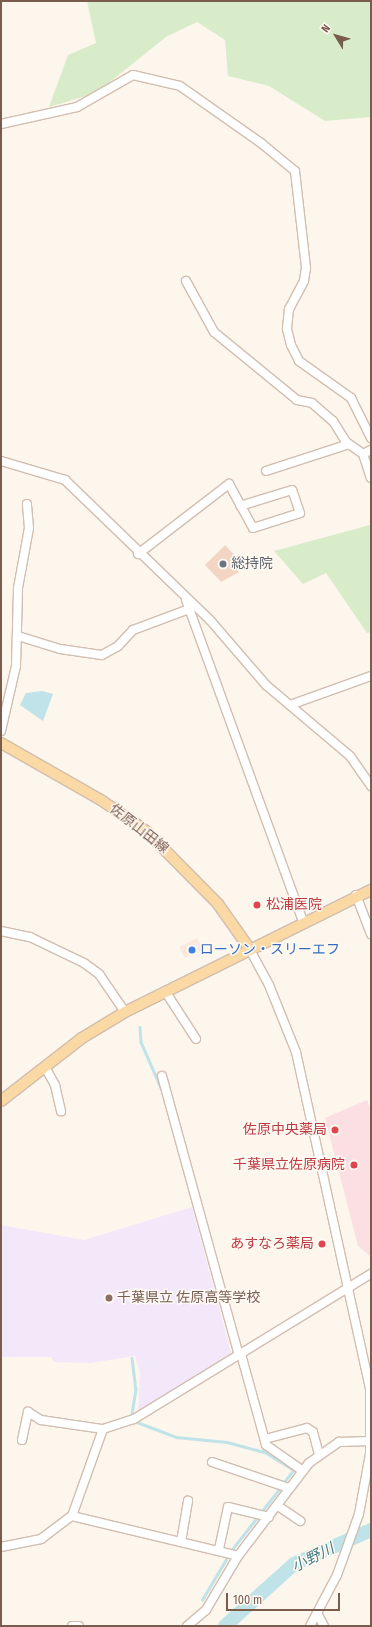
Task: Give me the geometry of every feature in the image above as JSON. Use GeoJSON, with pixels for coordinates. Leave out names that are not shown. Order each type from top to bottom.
{"type":"FeatureCollection","features":[{"type":"Feature","properties":{"kind":"main road","name":"佐原山田線"},"geometry":{"type":"LineString","coordinates":[[1,743],[101,800],[146,831],[218,904],[249,948]]}},
{"type":"Feature","properties":{"kind":"main road"},"geometry":{"type":"LineString","coordinates":[[1,1101],[86,1036],[125,1012],[303,921],[356,895],[371,890]]}},
{"type":"Feature","properties":{"kind":"street"},"geometry":{"type":"LineString","coordinates":[[1,124],[77,107],[133,75],[180,86],[261,143],[295,171],[306,268],[304,281],[289,309],[287,329],[291,345],[299,361],[351,398],[371,438]]}},
{"type":"Feature","properties":{"kind":"street"},"geometry":{"type":"LineString","coordinates":[[186,281],[214,332],[225,343],[297,400],[312,403],[333,421],[349,444],[363,454],[371,478]]}},
{"type":"Feature","properties":{"kind":"street"},"geometry":{"type":"LineString","coordinates":[[266,471],[349,444]]}},
{"type":"Feature","properties":{"kind":"street"},"geometry":{"type":"LineString","coordinates":[[363,454],[371,450]]}},
{"type":"Feature","properties":{"kind":"street"},"geometry":{"type":"LineString","coordinates":[[1,462],[65,480],[138,554],[185,597],[290,705],[350,756],[371,786]]}},
{"type":"Feature","properties":{"kind":"street"},"geometry":{"type":"LineString","coordinates":[[138,554],[229,484],[240,506],[253,528],[300,513],[292,490],[240,506]]}},
{"type":"Feature","properties":{"kind":"street"},"geometry":{"type":"LineString","coordinates":[[1,731],[16,666],[14,659],[18,636],[18,588],[29,528],[27,504]]}},
{"type":"Feature","properties":{"kind":"street"},"geometry":{"type":"LineString","coordinates":[[185,597],[303,921]]}},
{"type":"Feature","properties":{"kind":"street"},"geometry":{"type":"LineString","coordinates":[[18,636],[60,649],[78,649],[102,655],[118,646],[133,630],[189,609]]}},
{"type":"Feature","properties":{"kind":"street"},"geometry":{"type":"LineString","coordinates":[[290,705],[371,676]]}},
{"type":"Feature","properties":{"kind":"street"},"geometry":{"type":"LineString","coordinates":[[1,688],[9,691]]}},
{"type":"Feature","properties":{"kind":"street"},"geometry":{"type":"LineString","coordinates":[[356,895],[371,934]]}},
{"type":"Feature","properties":{"kind":"street"},"geometry":{"type":"LineString","coordinates":[[1,931],[30,936],[84,963],[99,974],[125,1012]]}},
{"type":"Feature","properties":{"kind":"street"},"geometry":{"type":"LineString","coordinates":[[249,948],[269,985],[296,1052],[367,1367],[371,1441],[357,1522],[346,1555],[310,1626]]}},
{"type":"Feature","properties":{"kind":"street"},"geometry":{"type":"LineString","coordinates":[[165,991],[196,1040]]}},
{"type":"Feature","properties":{"kind":"street"},"geometry":{"type":"LineString","coordinates":[[45,1067],[54,1085],[61,1111]]}},
{"type":"Feature","properties":{"kind":"street"},"geometry":{"type":"LineString","coordinates":[[162,1076],[239,1355],[266,1445],[303,1471]]}},
{"type":"Feature","properties":{"kind":"street"},"geometry":{"type":"LineString","coordinates":[[22,1440],[28,1412],[41,1420],[104,1428],[135,1418],[371,1274]]}},
{"type":"Feature","properties":{"kind":"street"},"geometry":{"type":"LineString","coordinates":[[1,1547],[41,1539],[72,1516],[104,1428]]}},
{"type":"Feature","properties":{"kind":"street"},"geometry":{"type":"LineString","coordinates":[[265,1439],[307,1428],[314,1432],[319,1454]]}},
{"type":"Feature","properties":{"kind":"street"},"geometry":{"type":"LineString","coordinates":[[187,1626],[206,1610],[232,1554],[269,1517],[289,1488],[319,1454],[348,1439],[371,1441]]}},
{"type":"Feature","properties":{"kind":"street"},"geometry":{"type":"LineString","coordinates":[[212,1462],[289,1488]]}},
{"type":"Feature","properties":{"kind":"street"},"geometry":{"type":"LineString","coordinates":[[181,1542],[188,1501]]}},
{"type":"Feature","properties":{"kind":"street"},"geometry":{"type":"LineString","coordinates":[[278,1506],[300,1521]]}},
{"type":"Feature","properties":{"kind":"street"},"geometry":{"type":"LineString","coordinates":[[219,1549],[228,1507],[269,1517]]}},
{"type":"Feature","properties":{"kind":"street"},"geometry":{"type":"LineString","coordinates":[[72,1516],[181,1542],[219,1549],[232,1554]]}},
{"type":"Feature","properties":{"kind":"street"},"geometry":{"type":"LineString","coordinates":[[317,1613],[324,1626]]}},
{"type":"Feature","properties":{"kind":"street"},"geometry":{"type":"LineString","coordinates":[[72,1626],[79,1626]]}},
{"type":"Feature","properties":{"kind":"shaded area"},"geometry":{"type":"Polygon","coordinates":[[[197,938],[203,949],[185,958],[179,947],[197,938]]]}},
{"type":"Feature","properties":{"kind":"shaded area","name":"千葉県立佐原病院"},"geometry":{"type":"Polygon","coordinates":[[[367,1100],[371,1111],[371,1257],[358,1246],[325,1118],[367,1100]]]}},
{"type":"Feature","properties":{"kind":"shaded area","name":"千葉県立 佐原高等学校"},"geometry":{"type":"Polygon","coordinates":[[[192,1207],[232,1356],[138,1411],[140,1372],[135,1356],[91,1363],[54,1362],[51,1357],[1,1357],[1,1225],[84,1240],[192,1207]]]}},
{"type":"Feature","properties":{"kind":"green space"},"geometry":{"type":"Polygon","coordinates":[[[87,1],[371,1],[371,117],[325,121],[269,86],[228,76],[225,40],[197,22],[166,37],[96,93],[49,107],[68,55],[96,43],[87,1]]]}},
{"type":"Feature","properties":{"kind":"green space"},"geometry":{"type":"Polygon","coordinates":[[[370,525],[371,632],[367,633],[326,573],[303,584],[274,551],[370,525]]]}},
{"type":"Feature","properties":{"kind":"water"},"geometry":{"type":"Polygon","coordinates":[[[42,691],[53,694],[43,721],[20,705],[26,693],[42,691]]]}},
{"type":"Feature","properties":{"kind":"building","name":"総持院"},"geometry":{"type":"Polygon","coordinates":[[[225,545],[241,562],[236,568],[239,572],[221,582],[205,565],[225,545]]]}},
{"type":"Feature","properties":{"kind":"waterway"},"geometry":{"type":"LineString","coordinates":[[140,1027],[141,1042],[162,1090]]}},
{"type":"Feature","properties":{"kind":"waterway"},"geometry":{"type":"LineString","coordinates":[[132,1358],[136,1389],[132,1414],[137,1422],[176,1437],[227,1442],[264,1452]]}},
{"type":"Feature","properties":{"kind":"waterway"},"geometry":{"type":"LineString","coordinates":[[263,1445],[265,1452],[294,1470],[283,1484]]}},
{"type":"Feature","properties":{"kind":"waterway"},"geometry":{"type":"LineString","coordinates":[[230,1552],[280,1488]]}},
{"type":"Feature","properties":{"kind":"waterway","name":"小野川"},"geometry":{"type":"LineString","coordinates":[[225,1626],[294,1564],[371,1530]]}},
{"type":"Feature","properties":{"kind":"waterway"},"geometry":{"type":"LineString","coordinates":[[202,1600],[228,1556]]}},
{"type":"Feature","properties":{"kind":"place","name":"総持院"},"geometry":{"type":"Point","coordinates":[223,564]}},
{"type":"Feature","properties":{"kind":"place","name":"松浦医院"},"geometry":{"type":"Point","coordinates":[257,905]}},
{"type":"Feature","properties":{"kind":"place","name":"ローソン・スリーエフ"},"geometry":{"type":"Point","coordinates":[192,950]}},
{"type":"Feature","properties":{"kind":"place","name":"佐原中央薬局"},"geometry":{"type":"Point","coordinates":[335,1130]}},
{"type":"Feature","properties":{"kind":"place","name":"千葉県立佐原病院"},"geometry":{"type":"Point","coordinates":[354,1165]}},
{"type":"Feature","properties":{"kind":"place","name":"あすなろ薬局"},"geometry":{"type":"Point","coordinates":[322,1244]}},
{"type":"Feature","properties":{"kind":"place","name":"千葉県立 佐原高等学校"},"geometry":{"type":"Point","coordinates":[109,1298]}}]}
